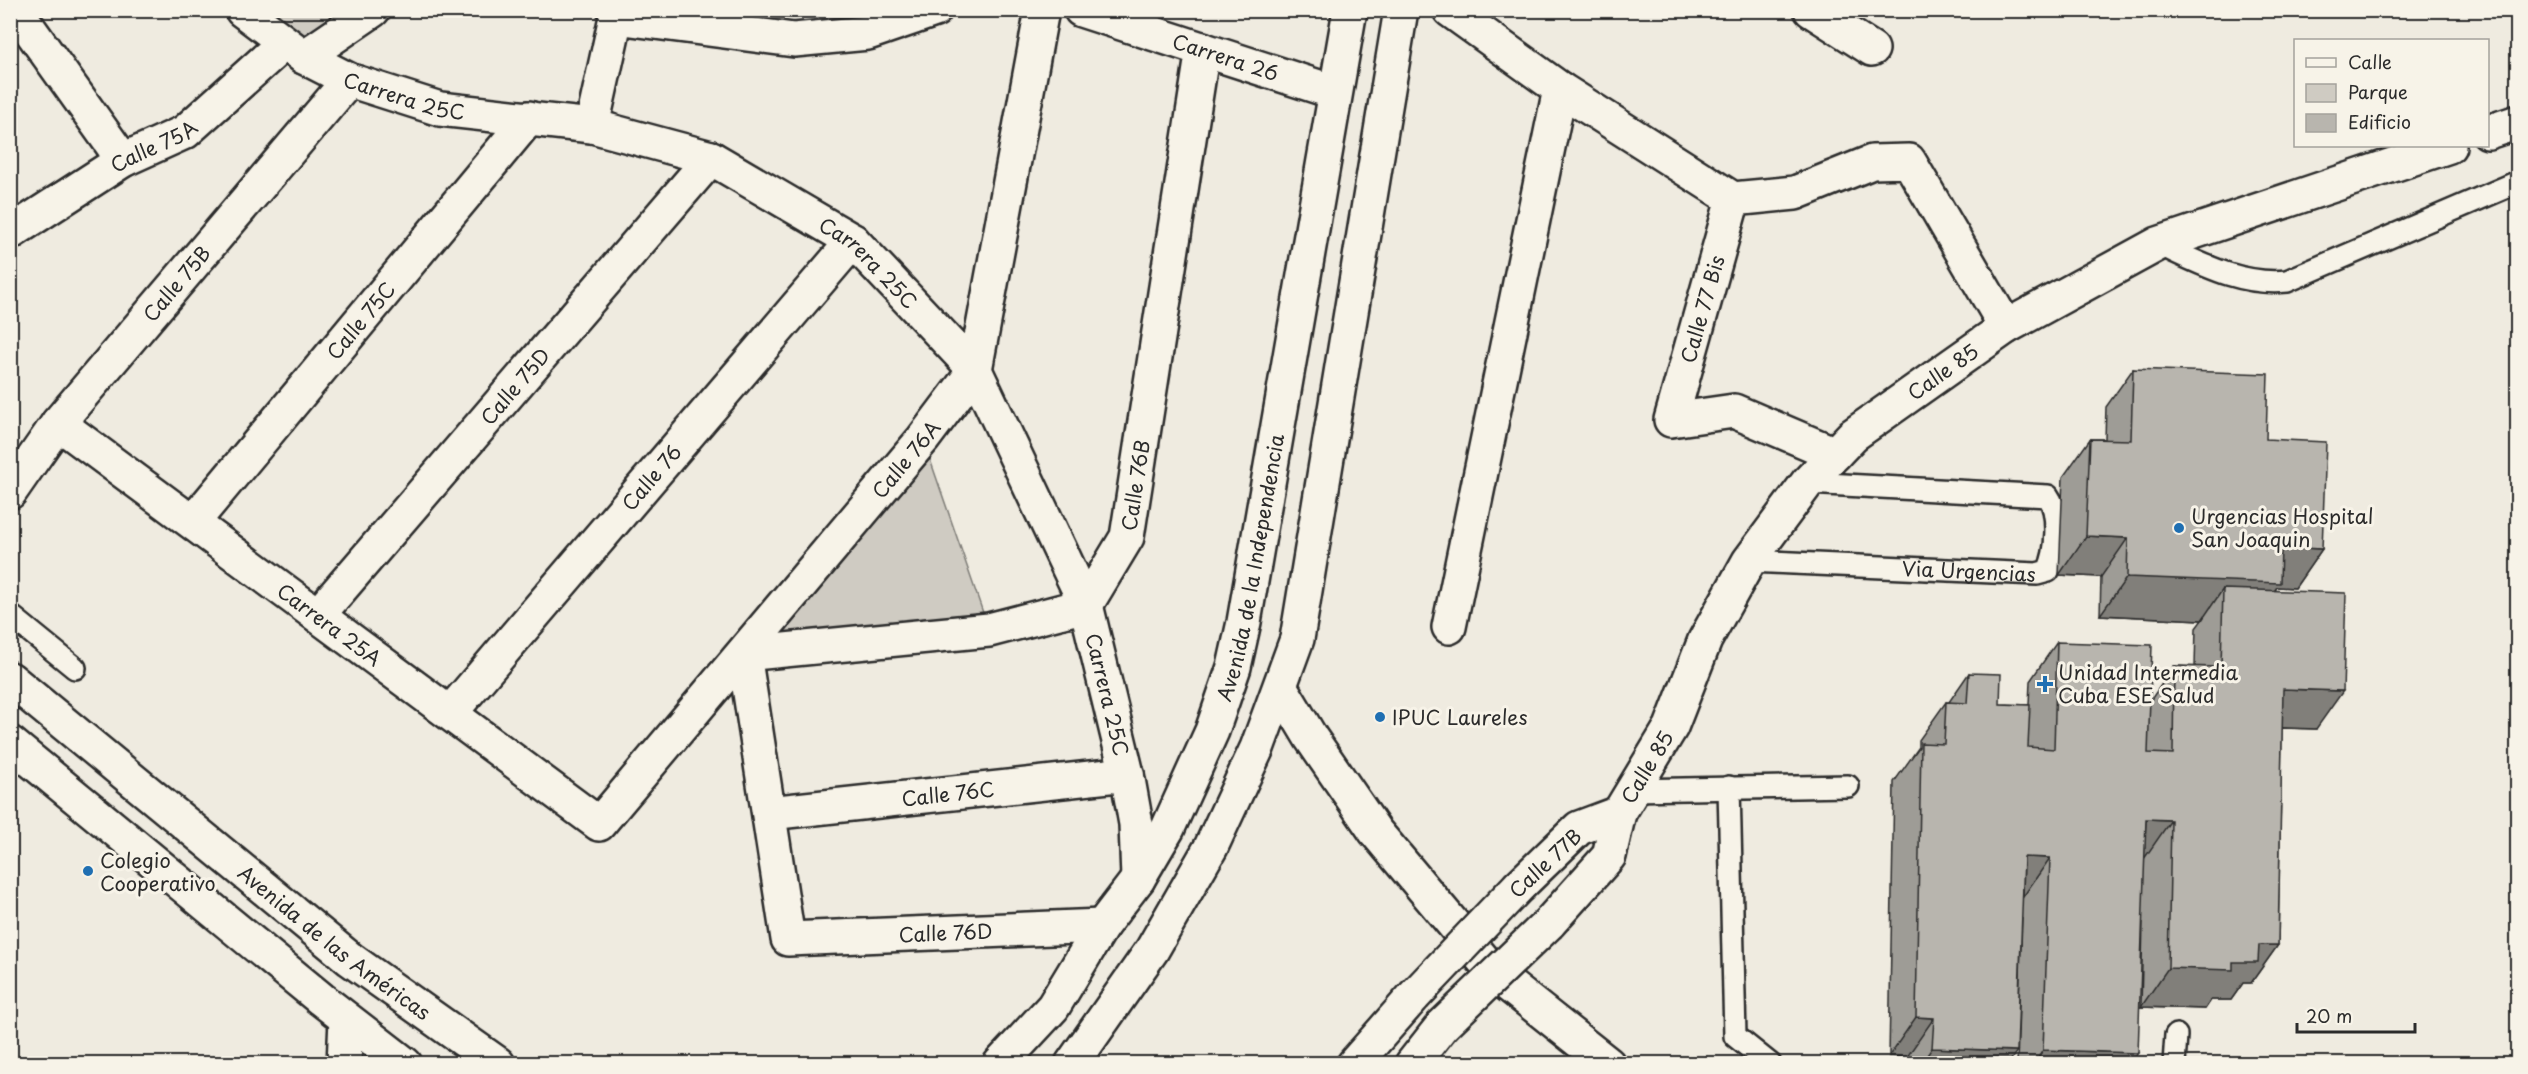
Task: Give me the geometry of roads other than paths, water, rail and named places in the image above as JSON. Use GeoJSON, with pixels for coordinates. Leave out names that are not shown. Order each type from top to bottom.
{"type":"FeatureCollection","features":[{"type":"Feature","properties":{"kind":"street"},"geometry":{"type":"LineString","coordinates":[[16,10],[123,160]]}},
{"type":"Feature","properties":{"kind":"street","name":"Carrera 25C"},"geometry":{"type":"LineString","coordinates":[[242,10],[294,50],[350,80],[440,109],[592,126],[711,158],[854,241],[975,370],[1086,605],[1127,774],[1136,824],[1138,879]]}},
{"type":"Feature","properties":{"kind":"street","name":"Calle 75A"},"geometry":{"type":"LineString","coordinates":[[10,233],[123,160],[185,132],[294,50],[373,10]]}},
{"type":"Feature","properties":{"kind":"street"},"geometry":{"type":"LineString","coordinates":[[592,126],[621,14],[794,40],[868,33],[935,10]]}},
{"type":"Feature","properties":{"kind":"street","name":"Calle 76A"},"geometry":{"type":"LineString","coordinates":[[599,824],[744,654],[922,439],[975,370],[1042,10]]}},
{"type":"Feature","properties":{"kind":"street","name":"Carrera 26"},"geometry":{"type":"LineString","coordinates":[[1081,10],[1334,92]]}},
{"type":"Feature","properties":{"kind":"street","name":"Avenida de la Independencia"},"geometry":{"type":"LineString","coordinates":[[1000,1064],[1053,1007],[1102,926],[1138,879],[1168,828],[1212,731],[1234,667],[1244,622],[1350,10]]}},
{"type":"Feature","properties":{"kind":"street"},"geometry":{"type":"LineString","coordinates":[[1084,1055],[1182,901],[1252,758],[1281,688],[1297,639],[1401,10]]}},
{"type":"Feature","properties":{"kind":"street"},"geometry":{"type":"LineString","coordinates":[[1450,10],[1560,89],[1733,199],[1795,193],[1872,162],[1909,161],[2006,327]]}},
{"type":"Feature","properties":{"kind":"street"},"geometry":{"type":"LineString","coordinates":[[1811,10],[1872,49]]}},
{"type":"Feature","properties":{"kind":"street","name":"Calle 76B"},"geometry":{"type":"LineString","coordinates":[[1086,605],[1127,537],[1203,48]]}},
{"type":"Feature","properties":{"kind":"street","name":"Calle 75B"},"geometry":{"type":"LineString","coordinates":[[10,492],[58,423],[350,80]]}},
{"type":"Feature","properties":{"kind":"street"},"geometry":{"type":"LineString","coordinates":[[1449,627],[1560,89]]}},
{"type":"Feature","properties":{"kind":"street","name":"Calle 75C"},"geometry":{"type":"LineString","coordinates":[[192,522],[529,118]]}},
{"type":"Feature","properties":{"kind":"street"},"geometry":{"type":"LineString","coordinates":[[2489,131],[2517,122]]}},
{"type":"Feature","properties":{"kind":"street","name":"Calle 85"},"geometry":{"type":"LineString","coordinates":[[1625,801],[1671,727],[1706,640],[1749,561],[1807,483],[1853,435],[1928,379],[2006,327],[2157,243],[2446,147]]}},
{"type":"Feature","properties":{"kind":"street","name":"Calle 75D"},"geometry":{"type":"LineString","coordinates":[[318,615],[711,158]]}},
{"type":"Feature","properties":{"kind":"street","name":"Calle 77 Bis"},"geometry":{"type":"LineString","coordinates":[[1733,199],[1671,420],[1734,411],[1835,454]]}},
{"type":"Feature","properties":{"kind":"street","name":"Calle 76"},"geometry":{"type":"LineString","coordinates":[[450,713],[854,241]]}},
{"type":"Feature","properties":{"kind":"street","name":"Carrera 25A"},"geometry":{"type":"LineString","coordinates":[[58,423],[599,824]]}},
{"type":"Feature","properties":{"kind":"street"},"geometry":{"type":"LineString","coordinates":[[769,813],[744,654],[989,630],[1086,605]]}},
{"type":"Feature","properties":{"kind":"street","name":"Avenida de las Américas"},"geometry":{"type":"LineString","coordinates":[[10,680],[350,959],[498,1064]]}},
{"type":"Feature","properties":{"kind":"street"},"geometry":{"type":"LineString","coordinates":[[1281,688],[1311,738],[1375,831],[1496,975],[1608,1064]]}},
{"type":"Feature","properties":{"kind":"street"},"geometry":{"type":"LineString","coordinates":[[10,743],[346,1019],[405,1064]]}},
{"type":"Feature","properties":{"kind":"street","name":"Calle 76C"},"geometry":{"type":"LineString","coordinates":[[769,813],[1127,774]]}},
{"type":"Feature","properties":{"kind":"street","name":"Calle 77B"},"geometry":{"type":"LineString","coordinates":[[1354,1064],[1414,996],[1519,886],[1579,828],[1625,801]]}},
{"type":"Feature","properties":{"kind":"street","name":"Calle 77B"},"geometry":{"type":"LineString","coordinates":[[1412,1064],[1442,1026],[1550,923],[1610,856],[1625,801]]}},
{"type":"Feature","properties":{"kind":"street","name":"Calle 76D"},"geometry":{"type":"LineString","coordinates":[[769,813],[788,939],[1102,926]]}},
{"type":"Feature","properties":{"kind":"street"},"geometry":{"type":"LineString","coordinates":[[1136,824],[1168,828]]}},
{"type":"Feature","properties":{"kind":"street"},"geometry":{"type":"LineString","coordinates":[[344,1064],[346,1019]]}},
{"type":"Feature","properties":{"kind":"lane"},"geometry":{"type":"LineString","coordinates":[[2157,243],[2227,276],[2269,283],[2287,281],[2517,182]]}},
{"type":"Feature","properties":{"kind":"lane","name":"Via Urgencias"},"geometry":{"type":"LineString","coordinates":[[1749,561],[2037,574],[2048,571],[2054,560],[2055,505],[2049,496],[1807,483]]}},
{"type":"Feature","properties":{"kind":"lane"},"geometry":{"type":"LineString","coordinates":[[10,615],[75,668]]}},
{"type":"Feature","properties":{"kind":"lane"},"geometry":{"type":"LineString","coordinates":[[1625,801],[1729,787],[1848,786]]}},
{"type":"Feature","properties":{"kind":"lane"},"geometry":{"type":"LineString","coordinates":[[1729,787],[1736,1036],[1770,1064]]}},
{"type":"Feature","properties":{"kind":"lane"},"geometry":{"type":"LineString","coordinates":[[2174,1064],[2176,1035]]}},
{"type":"Feature","properties":{"kind":"place","name":"Urgencias Hospital San Joaquin"},"geometry":{"type":"Point","coordinates":[2179,528]}},
{"type":"Feature","properties":{"kind":"place","name":"Unidad Intermedia Cuba ESE Salud"},"geometry":{"type":"Point","coordinates":[2045,684]}},
{"type":"Feature","properties":{"kind":"place","name":"IPUC Laureles"},"geometry":{"type":"Point","coordinates":[1380,717]}},
{"type":"Feature","properties":{"kind":"place","name":"Colegio Cooperativo"},"geometry":{"type":"Point","coordinates":[88,871]}}]}
